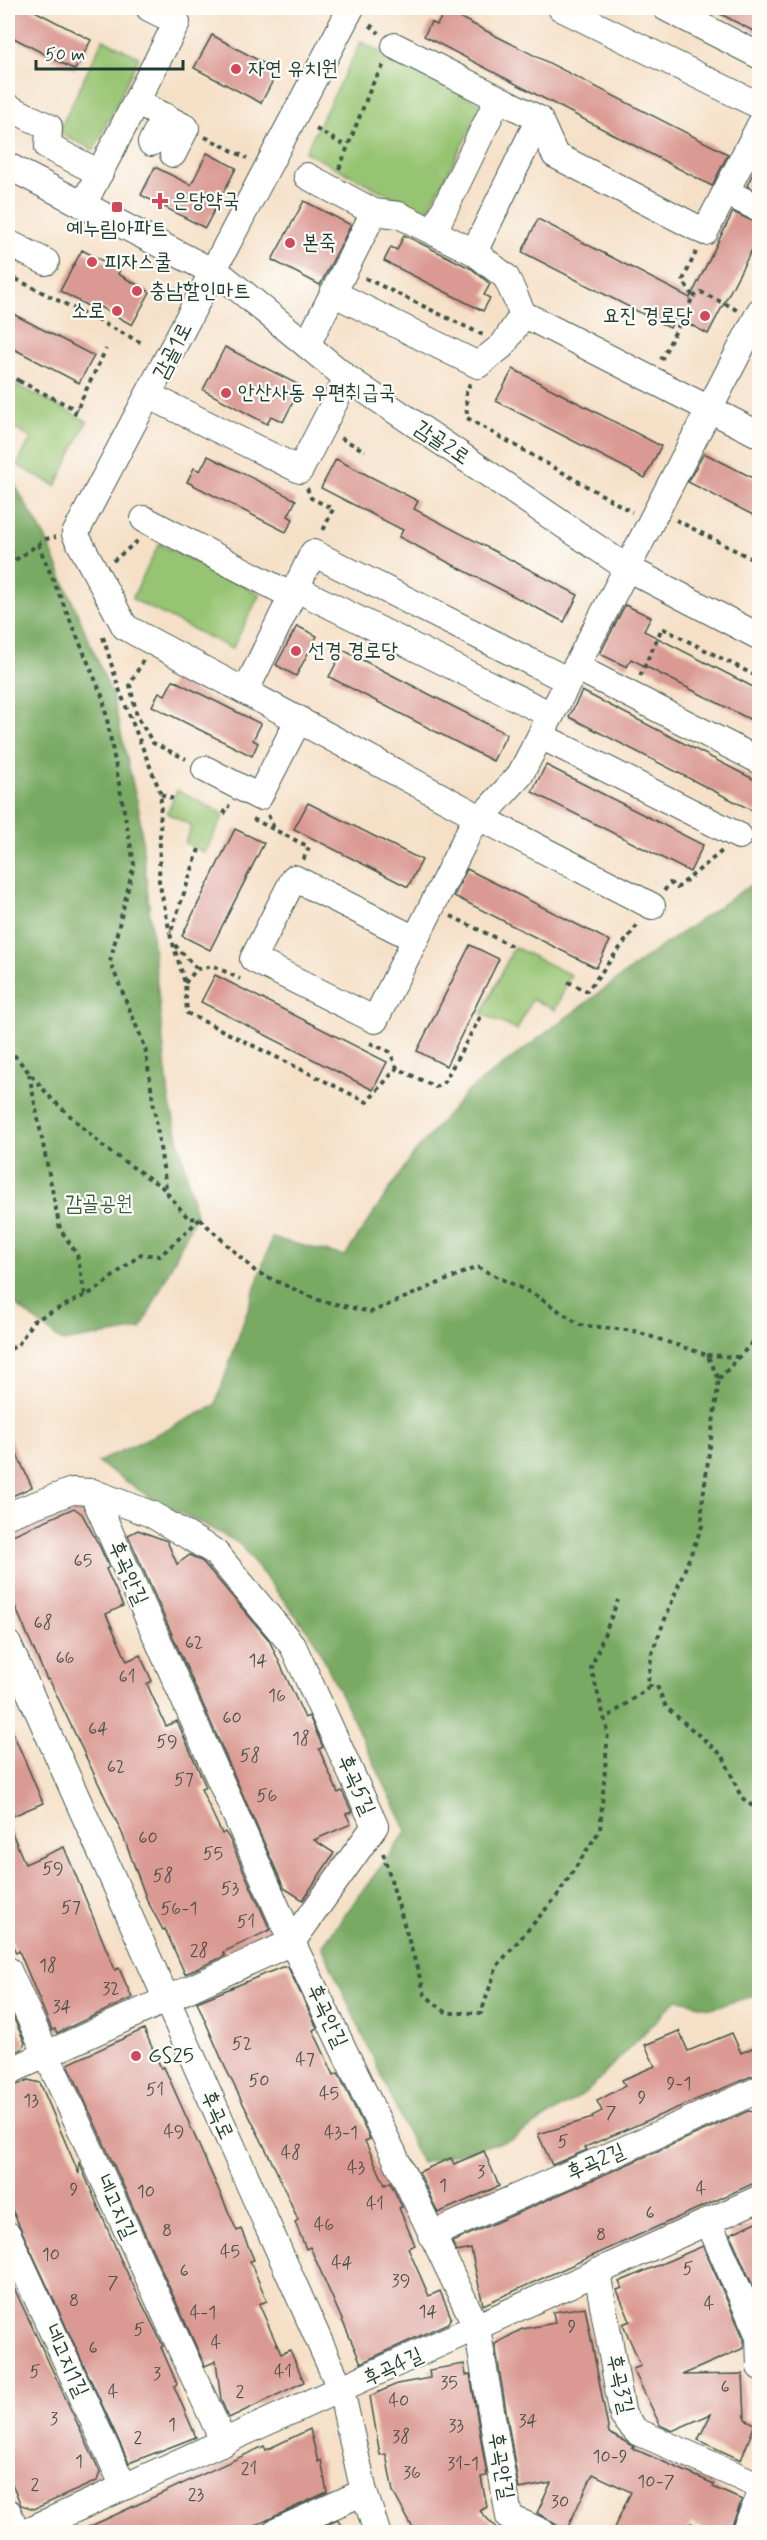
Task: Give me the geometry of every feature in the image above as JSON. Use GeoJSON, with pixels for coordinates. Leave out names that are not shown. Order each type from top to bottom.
{"type":"FeatureCollection","features":[{"type":"Feature","properties":{"kind":"street"},"geometry":{"type":"LineString","coordinates":[[83,205],[177,21],[149,8]]}},
{"type":"Feature","properties":{"kind":"street","name":"감골1로"},"geometry":{"type":"LineString","coordinates":[[75,534],[150,396],[351,8]]}},
{"type":"Feature","properties":{"kind":"street"},"geometry":{"type":"LineString","coordinates":[[561,8],[759,106]]}},
{"type":"Feature","properties":{"kind":"street"},"geometry":{"type":"LineString","coordinates":[[666,8],[759,56]]}},
{"type":"Feature","properties":{"kind":"street"},"geometry":{"type":"LineString","coordinates":[[395,46],[539,119],[555,156],[705,232],[759,125]]}},
{"type":"Feature","properties":{"kind":"street"},"geometry":{"type":"LineString","coordinates":[[434,231],[498,99]]}},
{"type":"Feature","properties":{"kind":"street"},"geometry":{"type":"LineString","coordinates":[[136,102],[175,122],[162,149]]}},
{"type":"Feature","properties":{"kind":"street"},"geometry":{"type":"LineString","coordinates":[[8,107],[49,128],[48,147],[100,173]]}},
{"type":"Feature","properties":{"kind":"street"},"geometry":{"type":"LineString","coordinates":[[474,252],[539,119]]}},
{"type":"Feature","properties":{"kind":"street","name":"감골2로"},"geometry":{"type":"LineString","coordinates":[[8,166],[225,278],[347,378],[627,568],[759,637]]}},
{"type":"Feature","properties":{"kind":"street"},"geometry":{"type":"LineString","coordinates":[[307,176],[374,212],[399,215],[474,252],[506,277],[523,314],[759,435]]}},
{"type":"Feature","properties":{"kind":"street"},"geometry":{"type":"LineString","coordinates":[[726,192],[759,209]]}},
{"type":"Feature","properties":{"kind":"street"},"geometry":{"type":"LineString","coordinates":[[307,345],[374,212]]}},
{"type":"Feature","properties":{"kind":"street"},"geometry":{"type":"LineString","coordinates":[[8,243],[46,262]]}},
{"type":"Feature","properties":{"kind":"street"},"geometry":{"type":"LineString","coordinates":[[333,293],[478,365],[503,345],[523,314]]}},
{"type":"Feature","properties":{"kind":"street"},"geometry":{"type":"LineString","coordinates":[[415,939],[294,878],[253,959],[375,1020],[470,830],[520,775],[757,315]]}},
{"type":"Feature","properties":{"kind":"street"},"geometry":{"type":"LineString","coordinates":[[150,396],[300,470],[347,378]]}},
{"type":"Feature","properties":{"kind":"street"},"geometry":{"type":"LineString","coordinates":[[150,522],[293,592],[546,726],[739,836]]}},
{"type":"Feature","properties":{"kind":"street"},"geometry":{"type":"LineString","coordinates":[[75,534],[125,627],[481,818],[652,906]]}},
{"type":"Feature","properties":{"kind":"street"},"geometry":{"type":"LineString","coordinates":[[246,690],[313,553],[572,674],[631,695],[759,760]]}},
{"type":"Feature","properties":{"kind":"street"},"geometry":{"type":"LineString","coordinates":[[205,769],[259,797],[299,719]]}},
{"type":"Feature","properties":{"kind":"street","name":"후곡5길"},"geometry":{"type":"LineString","coordinates":[[8,1515],[72,1491],[92,1492],[152,1514],[215,1552],[293,1646],[375,1826],[292,1942],[8,2072]]}},
{"type":"Feature","properties":{"kind":"street","name":"후곡안길"},"geometry":{"type":"LineString","coordinates":[[92,1492],[292,1942],[477,2328],[509,2517],[542,2532]]}},
{"type":"Feature","properties":{"kind":"street","name":"후곡로"},"geometry":{"type":"LineString","coordinates":[[10,1657],[342,2390],[364,2492],[376,2532]]}},
{"type":"Feature","properties":{"kind":"street","name":"네고지길"},"geometry":{"type":"LineString","coordinates":[[8,1970],[225,2443]]}},
{"type":"Feature","properties":{"kind":"street","name":"후곡2길"},"geometry":{"type":"LineString","coordinates":[[431,2235],[758,2090],[759,2093]]}},
{"type":"Feature","properties":{"kind":"street","name":"후곡4길"},"geometry":{"type":"LineString","coordinates":[[25,2532],[342,2390],[759,2198]]}},
{"type":"Feature","properties":{"kind":"street"},"geometry":{"type":"LineString","coordinates":[[708,2221],[759,2336],[759,2367]]}},
{"type":"Feature","properties":{"kind":"street","name":"네고지1길"},"geometry":{"type":"LineString","coordinates":[[8,2235],[124,2487]]}},
{"type":"Feature","properties":{"kind":"street","name":"후곡3길"},"geometry":{"type":"LineString","coordinates":[[597,2272],[623,2416],[636,2431],[759,2486]]}},
{"type":"Feature","properties":{"kind":"street"},"geometry":{"type":"LineString","coordinates":[[275,2532],[364,2492]]}},
{"type":"Feature","properties":{"kind":"street"},"geometry":{"type":"LineString","coordinates":[[744,2532],[759,2496]]}},
{"type":"Feature","properties":{"kind":"street"},"geometry":{"type":"LineString","coordinates":[[8,2512],[17,2532]]}},
{"type":"Feature","properties":{"kind":"path"},"geometry":{"type":"LineString","coordinates":[[330,189],[372,85],[395,46]]}},
{"type":"Feature","properties":{"kind":"path"},"geometry":{"type":"LineString","coordinates":[[175,122],[247,158]]}},
{"type":"Feature","properties":{"kind":"path"},"geometry":{"type":"LineString","coordinates":[[316,129],[347,147]]}},
{"type":"Feature","properties":{"kind":"path"},"geometry":{"type":"LineString","coordinates":[[693,297],[682,280],[705,232]]}},
{"type":"Feature","properties":{"kind":"path"},"geometry":{"type":"LineString","coordinates":[[346,268],[503,345]]}},
{"type":"Feature","properties":{"kind":"path"},"geometry":{"type":"LineString","coordinates":[[8,275],[142,343]]}},
{"type":"Feature","properties":{"kind":"path"},"geometry":{"type":"LineString","coordinates":[[652,379],[693,297],[701,292],[757,315]]}},
{"type":"Feature","properties":{"kind":"path"},"geometry":{"type":"LineString","coordinates":[[74,415],[106,349]]}},
{"type":"Feature","properties":{"kind":"path"},"geometry":{"type":"LineString","coordinates":[[478,365],[466,393],[467,418],[654,516],[759,563]]}},
{"type":"Feature","properties":{"kind":"path"},"geometry":{"type":"LineString","coordinates":[[8,374],[18,383],[77,410]]}},
{"type":"Feature","properties":{"kind":"path"},"geometry":{"type":"LineString","coordinates":[[322,428],[365,451]]}},
{"type":"Feature","properties":{"kind":"path"},"geometry":{"type":"LineString","coordinates":[[300,470],[312,498],[333,509],[313,553]]}},
{"type":"Feature","properties":{"kind":"path"},"geometry":{"type":"LineString","coordinates":[[97,574],[150,522]]}},
{"type":"Feature","properties":{"kind":"path"},"geometry":{"type":"LineString","coordinates":[[8,565],[46,539],[75,534]]}},
{"type":"Feature","properties":{"kind":"path"},"geometry":{"type":"LineString","coordinates":[[8,541],[15,560]]}},
{"type":"Feature","properties":{"kind":"path"},"geometry":{"type":"LineString","coordinates":[[38,544],[103,698],[134,864],[110,962],[145,1047],[167,1194]]}},
{"type":"Feature","properties":{"kind":"path"},"geometry":{"type":"LineString","coordinates":[[631,695],[662,628],[759,678]]}},
{"type":"Feature","properties":{"kind":"path"},"geometry":{"type":"LineString","coordinates":[[101,630],[119,689],[161,794],[159,881],[185,983],[187,1013],[367,1102],[397,1068]]}},
{"type":"Feature","properties":{"kind":"path"},"geometry":{"type":"LineString","coordinates":[[153,641],[130,685],[137,716],[153,743],[205,769]]}},
{"type":"Feature","properties":{"kind":"path"},"geometry":{"type":"LineString","coordinates":[[161,794],[173,799]]}},
{"type":"Feature","properties":{"kind":"path"},"geometry":{"type":"LineString","coordinates":[[224,814],[228,806],[237,811]]}},
{"type":"Feature","properties":{"kind":"path"},"geometry":{"type":"LineString","coordinates":[[247,816],[309,847],[294,878]]}},
{"type":"Feature","properties":{"kind":"path"},"geometry":{"type":"LineString","coordinates":[[171,934],[199,849]]}},
{"type":"Feature","properties":{"kind":"path"},"geometry":{"type":"LineString","coordinates":[[432,906],[514,948]]}},
{"type":"Feature","properties":{"kind":"path"},"geometry":{"type":"LineString","coordinates":[[174,944],[197,969]]}},
{"type":"Feature","properties":{"kind":"path"},"geometry":{"type":"LineString","coordinates":[[185,983],[197,969],[213,966],[243,980],[253,959]]}},
{"type":"Feature","properties":{"kind":"path"},"geometry":{"type":"LineString","coordinates":[[375,1020],[366,1040],[390,1052],[397,1068],[435,1087],[444,1082],[482,1014]]}},
{"type":"Feature","properties":{"kind":"path"},"geometry":{"type":"LineString","coordinates":[[8,1048],[51,1098],[106,1149],[162,1187],[188,1218],[200,1219],[256,1272],[318,1300],[371,1312],[477,1267],[537,1296],[580,1325],[634,1331],[707,1355],[739,1357]]}},
{"type":"Feature","properties":{"kind":"path"},"geometry":{"type":"LineString","coordinates":[[29,1073],[60,1229],[77,1254],[85,1295]]}},
{"type":"Feature","properties":{"kind":"path"},"geometry":{"type":"LineString","coordinates":[[8,1350],[18,1345],[33,1321],[96,1290],[141,1254],[160,1256],[200,1219]]}},
{"type":"Feature","properties":{"kind":"path"},"geometry":{"type":"LineString","coordinates":[[719,1379],[759,1334]]}},
{"type":"Feature","properties":{"kind":"path"},"geometry":{"type":"LineString","coordinates":[[605,1719],[647,1689],[652,1652],[702,1526],[702,1505],[719,1379],[707,1355]]}},
{"type":"Feature","properties":{"kind":"path"},"geometry":{"type":"LineString","coordinates":[[375,1826],[425,1995],[447,2013],[481,2013],[497,1966],[557,1896],[600,1830],[608,1732],[591,1668],[618,1600]]}},
{"type":"Feature","properties":{"kind":"path"},"geometry":{"type":"LineString","coordinates":[[648,1686],[657,1686],[666,1707],[723,1756],[741,1797],[759,1812]]}},
{"type":"Feature","properties":{"kind":"green space"},"geometry":{"type":"Polygon","coordinates":[[[103,39],[139,57],[94,150],[58,133],[103,39]]]}},
{"type":"Feature","properties":{"kind":"green space"},"geometry":{"type":"Polygon","coordinates":[[[361,42],[483,105],[426,214],[305,152],[361,42]]]}},
{"type":"Feature","properties":{"kind":"green space"},"geometry":{"type":"Polygon","coordinates":[[[17,385],[87,421],[56,486],[17,465],[31,438],[8,425],[8,404],[17,385]]]}},
{"type":"Feature","properties":{"kind":"green space","name":"감골공원"},"geometry":{"type":"Polygon","coordinates":[[[8,473],[46,539],[112,695],[139,810],[169,1099],[196,1215],[141,1329],[63,1342],[8,1299],[8,473]]]}},
{"type":"Feature","properties":{"kind":"green space"},"geometry":{"type":"Polygon","coordinates":[[[159,544],[260,594],[232,649],[132,599],[159,544]]]}},
{"type":"Feature","properties":{"kind":"green space"},"geometry":{"type":"Polygon","coordinates":[[[177,790],[224,814],[205,853],[185,843],[192,826],[167,813],[177,790]]]}},
{"type":"Feature","properties":{"kind":"green space"},"geometry":{"type":"Polygon","coordinates":[[[759,879],[759,1997],[757,1995],[711,2008],[677,1999],[588,2091],[512,2139],[421,2163],[322,1946],[407,1831],[314,1639],[239,1543],[148,1496],[98,1462],[215,1406],[272,1238],[345,1256],[412,1156],[467,1092],[655,951],[759,879]]]}},
{"type":"Feature","properties":{"kind":"green space"},"geometry":{"type":"Polygon","coordinates":[[[514,947],[571,975],[555,1010],[532,999],[517,1030],[482,1014],[514,947]]]}},
{"type":"Feature","properties":{"kind":"building"},"geometry":{"type":"Polygon","coordinates":[[[8,8],[29,8],[91,40],[75,70],[8,35],[8,8]]]}},
{"type":"Feature","properties":{"kind":"building"},"geometry":{"type":"Polygon","coordinates":[[[709,8],[759,8],[759,34],[709,8]]]}},
{"type":"Feature","properties":{"kind":"building"},"geometry":{"type":"Polygon","coordinates":[[[445,10],[728,154],[712,186],[424,36],[431,22],[437,25],[445,10]]]}},
{"type":"Feature","properties":{"kind":"building","name":"자연 유치원"},"geometry":{"type":"Polygon","coordinates":[[[212,35],[278,71],[261,103],[194,68],[212,35]]]}},
{"type":"Feature","properties":{"kind":"building"},"geometry":{"type":"Polygon","coordinates":[[[207,153],[236,168],[205,228],[141,195],[155,167],[191,185],[207,153]]]}},
{"type":"Feature","properties":{"kind":"building"},"geometry":{"type":"Polygon","coordinates":[[[759,160],[759,192],[747,186],[759,160]]]}},
{"type":"Feature","properties":{"kind":"building"},"geometry":{"type":"Polygon","coordinates":[[[304,201],[351,225],[320,285],[272,260],[304,201]]]}},
{"type":"Feature","properties":{"kind":"building"},"geometry":{"type":"Polygon","coordinates":[[[733,212],[759,224],[759,236],[708,334],[676,317],[670,328],[522,252],[538,219],[690,298],[733,212]]]}},
{"type":"Feature","properties":{"kind":"building"},"geometry":{"type":"Polygon","coordinates":[[[404,235],[472,269],[490,284],[484,295],[490,298],[483,311],[384,261],[391,247],[397,250],[404,235]]]}},
{"type":"Feature","properties":{"kind":"building"},"geometry":{"type":"Polygon","coordinates":[[[82,250],[120,270],[118,274],[150,292],[132,325],[100,307],[97,311],[60,291],[82,250]]]}},
{"type":"Feature","properties":{"kind":"building"},"geometry":{"type":"Polygon","coordinates":[[[13,314],[94,356],[79,383],[8,346],[8,326],[13,314]]]}},
{"type":"Feature","properties":{"kind":"building"},"geometry":{"type":"Polygon","coordinates":[[[225,347],[301,386],[283,422],[271,416],[267,424],[203,390],[225,347]]]}},
{"type":"Feature","properties":{"kind":"building"},"geometry":{"type":"Polygon","coordinates":[[[513,369],[661,446],[645,478],[496,401],[513,369]]]}},
{"type":"Feature","properties":{"kind":"building"},"geometry":{"type":"Polygon","coordinates":[[[704,453],[759,481],[759,518],[688,482],[704,453]]]}},
{"type":"Feature","properties":{"kind":"building"},"geometry":{"type":"Polygon","coordinates":[[[208,456],[296,500],[288,516],[293,519],[286,532],[187,482],[194,468],[200,471],[208,456]]]}},
{"type":"Feature","properties":{"kind":"building"},"geometry":{"type":"Polygon","coordinates":[[[336,459],[418,501],[414,509],[578,595],[564,622],[399,537],[403,530],[321,488],[336,459]]]}},
{"type":"Feature","properties":{"kind":"building"},"geometry":{"type":"Polygon","coordinates":[[[625,605],[651,617],[644,631],[759,690],[759,724],[631,659],[627,667],[600,654],[625,605]]]}},
{"type":"Feature","properties":{"kind":"building","name":"선경 경로당"},"geometry":{"type":"Polygon","coordinates":[[[297,626],[317,636],[296,676],[276,665],[297,626]]]}},
{"type":"Feature","properties":{"kind":"building"},"geometry":{"type":"Polygon","coordinates":[[[343,650],[507,734],[493,761],[329,677],[343,650]]]}},
{"type":"Feature","properties":{"kind":"building"},"geometry":{"type":"Polygon","coordinates":[[[173,680],[261,724],[253,740],[258,743],[252,756],[152,706],[159,692],[165,695],[173,680]]]}},
{"type":"Feature","properties":{"kind":"building"},"geometry":{"type":"Polygon","coordinates":[[[582,691],[759,782],[759,814],[569,717],[582,691]]]}},
{"type":"Feature","properties":{"kind":"building"},"geometry":{"type":"Polygon","coordinates":[[[546,765],[703,845],[690,872],[532,792],[546,765]]]}},
{"type":"Feature","properties":{"kind":"building"},"geometry":{"type":"Polygon","coordinates":[[[308,803],[422,860],[408,887],[294,829],[308,803]]]}},
{"type":"Feature","properties":{"kind":"building"},"geometry":{"type":"Polygon","coordinates":[[[235,829],[264,843],[210,950],[182,936],[235,829]]]}},
{"type":"Feature","properties":{"kind":"building"},"geometry":{"type":"Polygon","coordinates":[[[467,869],[610,941],[596,968],[454,896],[467,869]]]}},
{"type":"Feature","properties":{"kind":"building"},"geometry":{"type":"Polygon","coordinates":[[[470,945],[499,959],[446,1066],[417,1051],[470,945]]]}},
{"type":"Feature","properties":{"kind":"building"},"geometry":{"type":"Polygon","coordinates":[[[215,975],[387,1062],[373,1090],[201,1002],[215,975]]]}},
{"type":"Feature","properties":{"kind":"building"},"geometry":{"type":"Polygon","coordinates":[[[8,1435],[32,1487],[8,1498],[8,1435]]]}},
{"type":"Feature","properties":{"kind":"building"},"geometry":{"type":"Polygon","coordinates":[[[74,1508],[82,1514],[100,1547],[109,1567],[106,1569],[123,1606],[106,1614],[127,1661],[140,1655],[152,1681],[147,1684],[166,1726],[177,1721],[206,1787],[201,1789],[222,1834],[225,1832],[229,1838],[270,1930],[223,1952],[225,1956],[185,1974],[165,1929],[163,1930],[147,1900],[122,1833],[49,1679],[47,1680],[8,1590],[8,1537],[74,1508]]]}},
{"type":"Feature","properties":{"kind":"building"},"geometry":{"type":"Polygon","coordinates":[[[138,1530],[167,1541],[177,1564],[190,1555],[203,1562],[269,1640],[305,1718],[309,1716],[323,1747],[319,1749],[338,1793],[342,1791],[352,1812],[346,1814],[351,1824],[314,1840],[334,1853],[303,1900],[284,1888],[128,1535],[138,1530]]]}},
{"type":"Feature","properties":{"kind":"building"},"geometry":{"type":"Polygon","coordinates":[[[8,1721],[43,1803],[8,1818],[8,1721]]]}},
{"type":"Feature","properties":{"kind":"building"},"geometry":{"type":"Polygon","coordinates":[[[8,1823],[25,1864],[64,1847],[115,1970],[119,1968],[132,1998],[57,2033],[55,2029],[52,2030],[19,1951],[16,1953],[8,1933],[8,1823]]]}},
{"type":"Feature","properties":{"kind":"building"},"geometry":{"type":"Polygon","coordinates":[[[282,1967],[288,1967],[317,2028],[313,2030],[334,2075],[338,2073],[370,2139],[365,2141],[385,2185],[390,2182],[402,2207],[399,2208],[415,2245],[408,2248],[429,2296],[440,2291],[451,2317],[448,2323],[361,2363],[310,2247],[306,2249],[295,2222],[298,2220],[277,2172],[225,2067],[197,2002],[282,1967]]]}},
{"type":"Feature","properties":{"kind":"building"},"geometry":{"type":"Polygon","coordinates":[[[10,2010],[25,2043],[22,2049],[8,2055],[8,2011],[10,2010]]]}},
{"type":"Feature","properties":{"kind":"building"},"geometry":{"type":"Polygon","coordinates":[[[144,2029],[161,2068],[164,2067],[237,2231],[241,2229],[254,2260],[250,2261],[267,2301],[259,2304],[281,2354],[290,2350],[304,2382],[229,2418],[221,2400],[216,2361],[205,2366],[68,2064],[144,2029]]]}},
{"type":"Feature","properties":{"kind":"building"},"geometry":{"type":"Polygon","coordinates":[[[679,2031],[688,2051],[732,2033],[741,2053],[759,2045],[759,2073],[585,2147],[587,2150],[552,2165],[538,2134],[593,2118],[592,2116],[602,2111],[597,2101],[625,2086],[622,2080],[655,2066],[645,2045],[679,2031]]]}},
{"type":"Feature","properties":{"kind":"building"},"geometry":{"type":"Polygon","coordinates":[[[28,2080],[40,2083],[79,2174],[79,2162],[120,2258],[163,2346],[161,2347],[177,2384],[174,2386],[196,2437],[129,2463],[8,2201],[8,2089],[28,2080]]]}},
{"type":"Feature","properties":{"kind":"building"},"geometry":{"type":"Polygon","coordinates":[[[748,2111],[753,2112],[759,2128],[759,2181],[483,2305],[471,2249],[457,2252],[452,2242],[748,2111]]]}},
{"type":"Feature","properties":{"kind":"building"},"geometry":{"type":"Polygon","coordinates":[[[484,2151],[499,2186],[438,2213],[419,2172],[451,2158],[454,2164],[484,2151]]]}},
{"type":"Feature","properties":{"kind":"building"},"geometry":{"type":"Polygon","coordinates":[[[759,2221],[759,2300],[730,2234],[759,2221]]]}},
{"type":"Feature","properties":{"kind":"building"},"geometry":{"type":"Polygon","coordinates":[[[703,2246],[744,2339],[744,2348],[682,2375],[743,2374],[745,2419],[755,2424],[741,2460],[698,2440],[711,2414],[672,2431],[660,2425],[633,2369],[641,2366],[623,2324],[630,2321],[617,2290],[622,2288],[619,2282],[703,2246]]]}},
{"type":"Feature","properties":{"kind":"building"},"geometry":{"type":"Polygon","coordinates":[[[8,2275],[100,2472],[97,2481],[34,2509],[21,2505],[8,2474],[8,2275]]]}},
{"type":"Feature","properties":{"kind":"building"},"geometry":{"type":"Polygon","coordinates":[[[585,2307],[609,2433],[635,2447],[632,2448],[714,2484],[713,2487],[742,2500],[729,2532],[712,2532],[691,2523],[687,2532],[612,2532],[631,2492],[593,2474],[566,2531],[537,2513],[551,2483],[519,2489],[495,2344],[522,2329],[555,2323],[553,2312],[585,2307]]]}},
{"type":"Feature","properties":{"kind":"building"},"geometry":{"type":"Polygon","coordinates":[[[464,2364],[466,2375],[470,2374],[487,2476],[481,2477],[487,2507],[480,2511],[500,2532],[415,2532],[393,2492],[386,2454],[380,2455],[370,2396],[397,2384],[430,2378],[429,2370],[464,2364]]]}},
{"type":"Feature","properties":{"kind":"building"},"geometry":{"type":"Polygon","coordinates":[[[310,2429],[318,2462],[321,2460],[327,2492],[241,2532],[78,2532],[264,2446],[266,2450],[310,2429]]]}},
{"type":"Feature","properties":{"kind":"building"},"geometry":{"type":"Polygon","coordinates":[[[338,2520],[344,2532],[310,2532],[338,2520]]]}},
{"type":"Feature","properties":{"kind":"place","name":"자연 유치원"},"geometry":{"type":"Point","coordinates":[236,69]}},
{"type":"Feature","properties":{"kind":"place","name":"은당약국"},"geometry":{"type":"Point","coordinates":[160,201]}},
{"type":"Feature","properties":{"kind":"place","name":"예누림아파트"},"geometry":{"type":"Point","coordinates":[117,207]}},
{"type":"Feature","properties":{"kind":"place","name":"본죽"},"geometry":{"type":"Point","coordinates":[290,243]}},
{"type":"Feature","properties":{"kind":"place","name":"피자스쿨"},"geometry":{"type":"Point","coordinates":[92,262]}},
{"type":"Feature","properties":{"kind":"place","name":"충남할인마트"},"geometry":{"type":"Point","coordinates":[137,291]}},
{"type":"Feature","properties":{"kind":"place","name":"소로"},"geometry":{"type":"Point","coordinates":[117,311]}},
{"type":"Feature","properties":{"kind":"place","name":"요진 경로당"},"geometry":{"type":"Point","coordinates":[705,316]}},
{"type":"Feature","properties":{"kind":"place","name":"안산사동 우편취급국"},"geometry":{"type":"Point","coordinates":[226,393]}},
{"type":"Feature","properties":{"kind":"place","name":"선경 경로당"},"geometry":{"type":"Point","coordinates":[296,651]}},
{"type":"Feature","properties":{"kind":"place","name":"GS25"},"geometry":{"type":"Point","coordinates":[136,2056]}}]}
